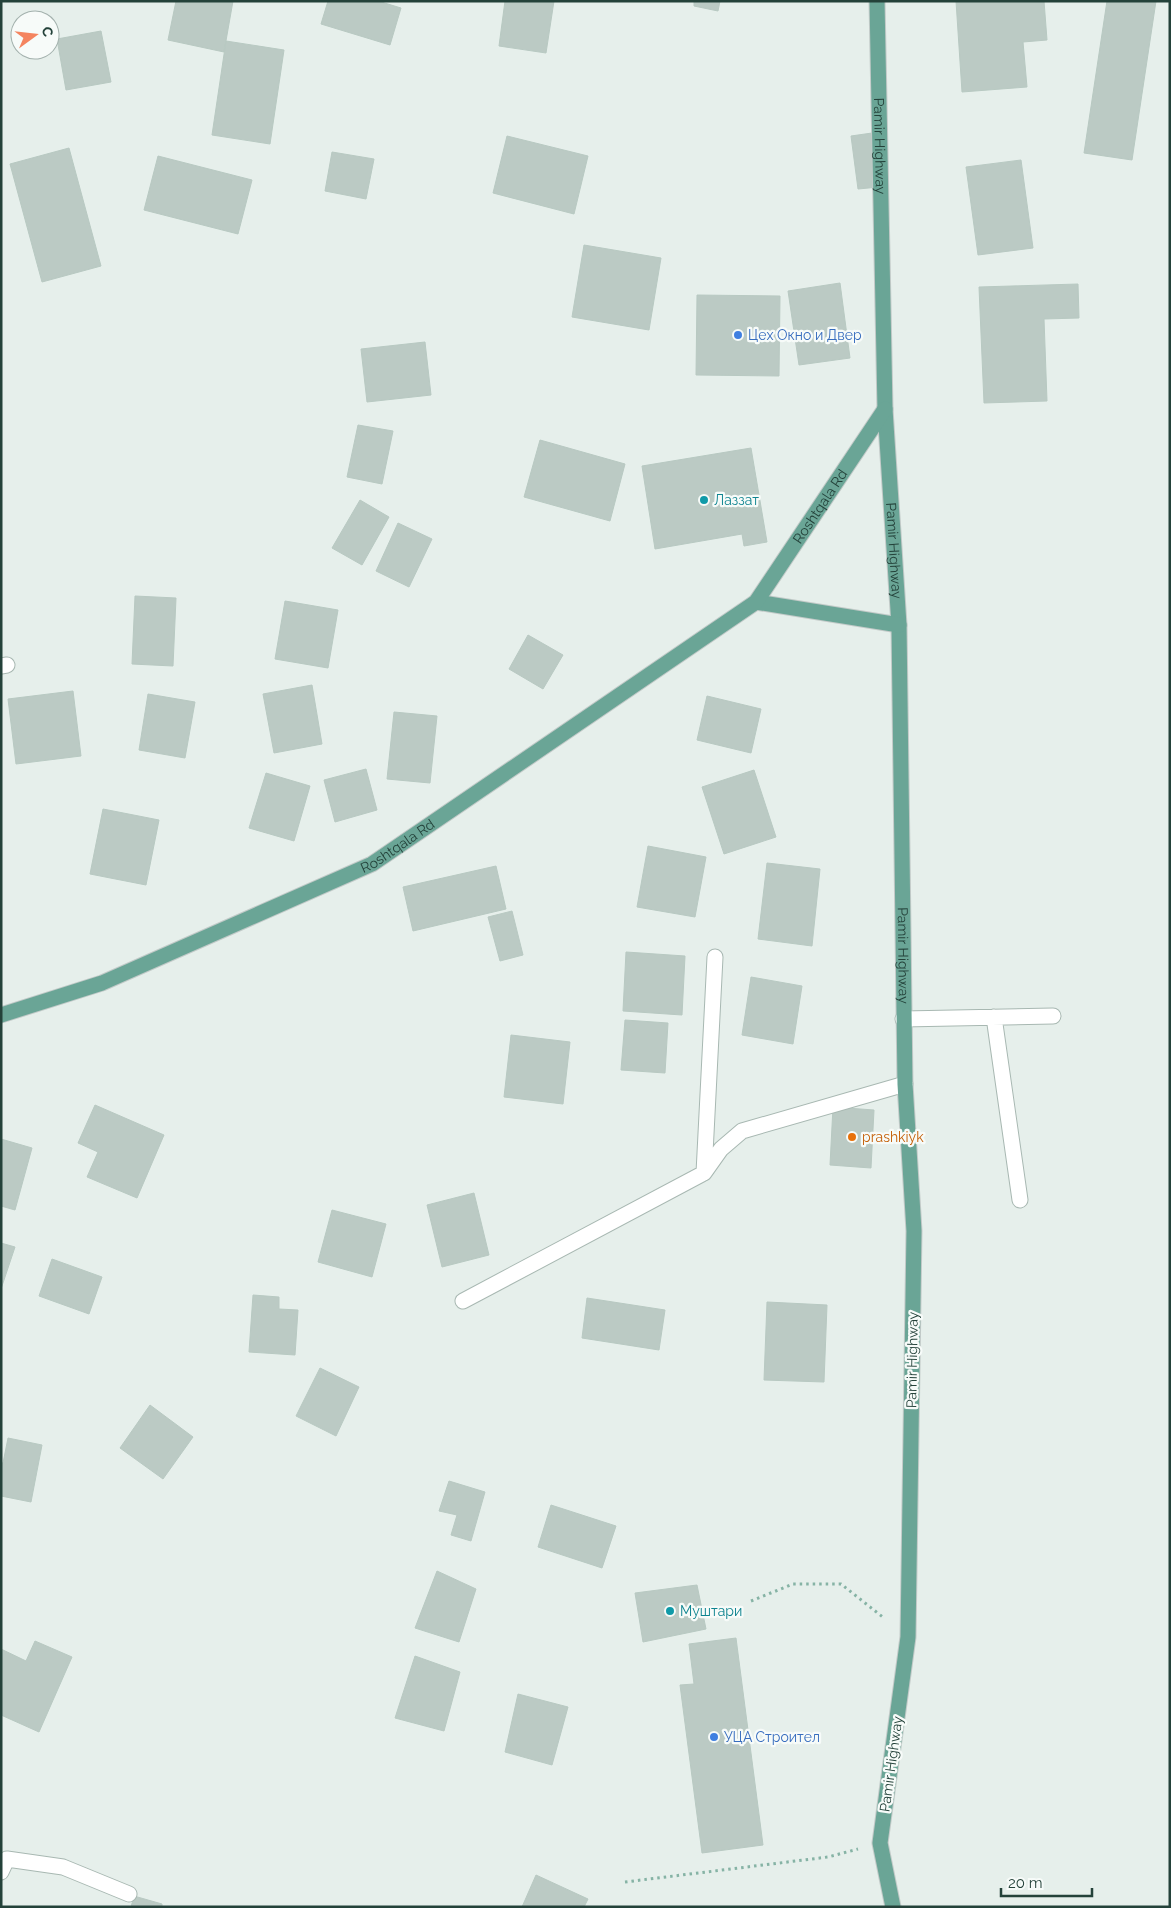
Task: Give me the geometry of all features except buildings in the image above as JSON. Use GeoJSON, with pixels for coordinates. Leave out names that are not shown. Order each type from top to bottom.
{"type":"FeatureCollection","features":[{"type":"Feature","properties":{"kind":"main road","name":"Pamir Highway"},"geometry":{"type":"LineString","coordinates":[[877,1],[885,409],[899,625],[903,1019],[914,1231],[908,1638],[880,1843],[893,1907]]}},
{"type":"Feature","properties":{"kind":"main road","name":"Roshtqala Rd"},"geometry":{"type":"LineString","coordinates":[[1,1015],[102,982],[372,864],[756,602],[885,409]]}},
{"type":"Feature","properties":{"kind":"main road"},"geometry":{"type":"LineString","coordinates":[[756,602],[899,625]]}},
{"type":"Feature","properties":{"kind":"street"},"geometry":{"type":"LineString","coordinates":[[704,1174],[715,957]]}},
{"type":"Feature","properties":{"kind":"street"},"geometry":{"type":"LineString","coordinates":[[903,1019],[1053,1016]]}},
{"type":"Feature","properties":{"kind":"street"},"geometry":{"type":"LineString","coordinates":[[994,1017],[1020,1200]]}},
{"type":"Feature","properties":{"kind":"street"},"geometry":{"type":"LineString","coordinates":[[462,1300],[704,1174],[720,1149],[742,1131],[905,1084]]}},
{"type":"Feature","properties":{"kind":"street"},"geometry":{"type":"LineString","coordinates":[[1,1872],[8,1859],[63,1867],[128,1894]]}},
{"type":"Feature","properties":{"kind":"path"},"geometry":{"type":"LineString","coordinates":[[751,1601],[793,1584],[842,1584],[908,1638]]}},
{"type":"Feature","properties":{"kind":"path"},"geometry":{"type":"LineString","coordinates":[[625,1882],[828,1857],[880,1843]]}},
{"type":"Feature","properties":{"kind":"place","name":"Цех Окно и Двер"},"geometry":{"type":"Point","coordinates":[738,335]}},
{"type":"Feature","properties":{"kind":"place","name":"Лаззат"},"geometry":{"type":"Point","coordinates":[704,500]}},
{"type":"Feature","properties":{"kind":"place","name":"prashkiyk"},"geometry":{"type":"Point","coordinates":[852,1137]}},
{"type":"Feature","properties":{"kind":"place","name":"Муштари"},"geometry":{"type":"Point","coordinates":[670,1611]}},
{"type":"Feature","properties":{"kind":"place","name":"УЦА Строител"},"geometry":{"type":"Point","coordinates":[714,1737]}}]}
